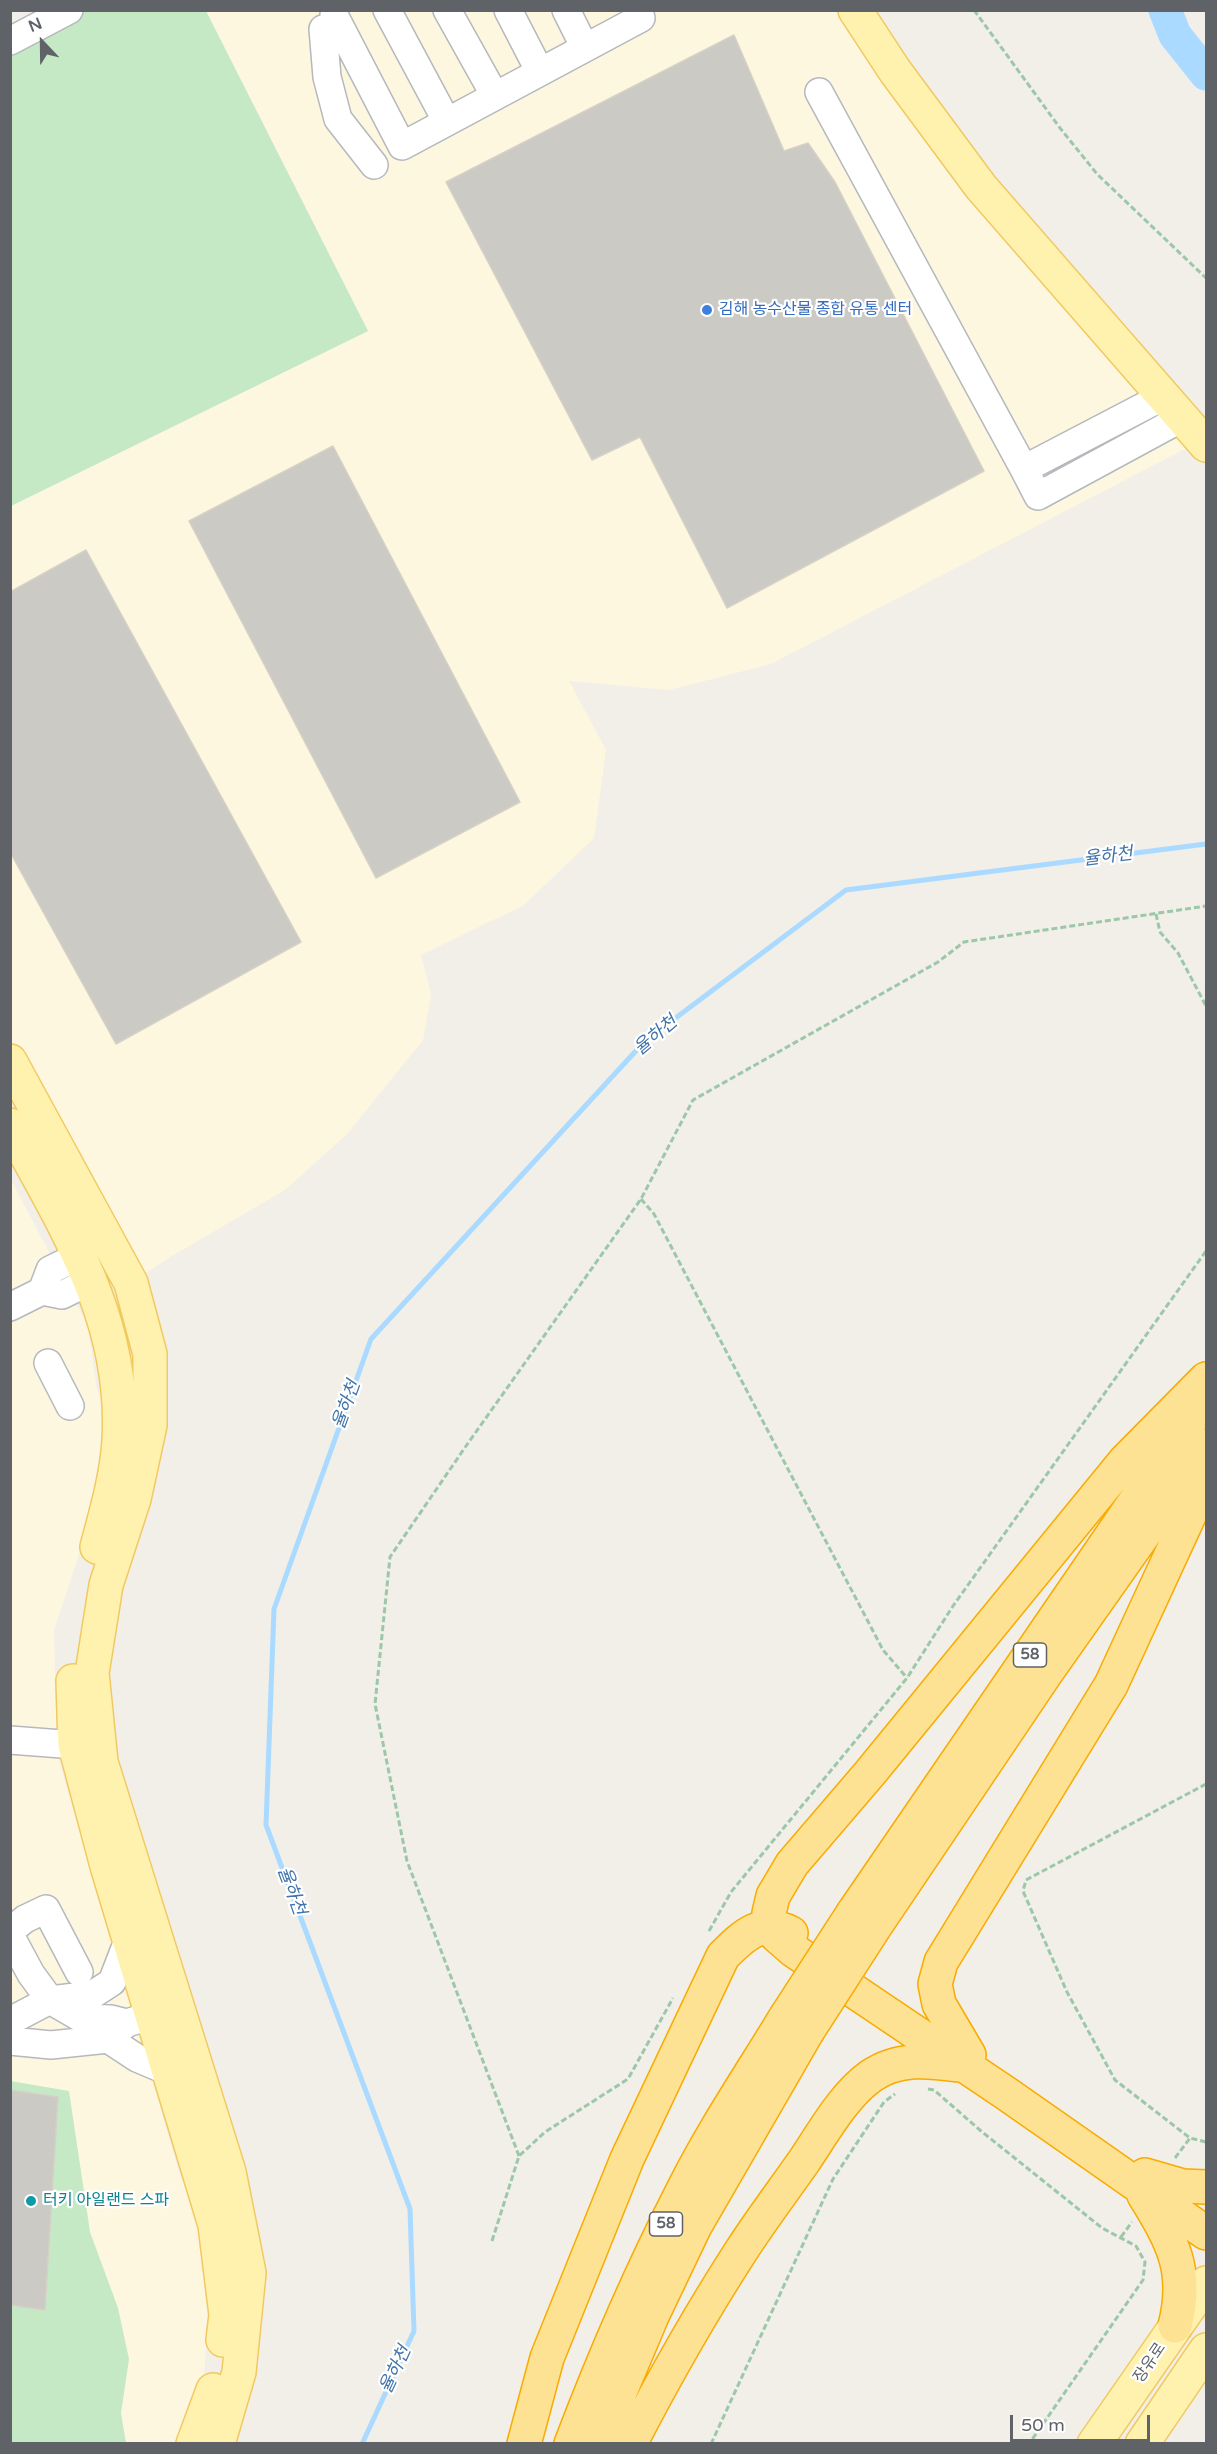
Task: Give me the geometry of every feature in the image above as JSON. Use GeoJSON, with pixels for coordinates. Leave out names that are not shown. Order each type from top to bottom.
{"type":"FeatureCollection","features":[{"type":"Feature","properties":{"kind":"highway"},"geometry":{"type":"LineString","coordinates":[[1206,1379],[1125,1461],[870,1773],[792,1864],[773,1896],[769,1913],[770,1925],[777,1936],[793,1950],[967,2060],[1142,2180],[1206,2233]]}},
{"type":"Feature","properties":{"kind":"highway","name":"58"},"geometry":{"type":"LineString","coordinates":[[571,2444],[616,2331],[684,2188],[796,2025],[1206,1397]]}},
{"type":"Feature","properties":{"kind":"highway","name":"58"},"geometry":{"type":"LineString","coordinates":[[863,1920],[1039,1683],[1206,1446]]}},
{"type":"Feature","properties":{"kind":"highway"},"geometry":{"type":"LineString","coordinates":[[967,2060],[939,2004],[935,1984],[941,1962],[1111,1685],[1206,1479]]}},
{"type":"Feature","properties":{"kind":"highway"},"geometry":{"type":"LineString","coordinates":[[524,2444],[547,2358],[627,2159],[723,1956],[739,1940],[756,1929],[770,1925]]}},
{"type":"Feature","properties":{"kind":"highway","name":"58"},"geometry":{"type":"LineString","coordinates":[[598,2444],[652,2316],[796,2025]]}},
{"type":"Feature","properties":{"kind":"highway"},"geometry":{"type":"LineString","coordinates":[[630,2444],[668,2372],[741,2250],[848,2099],[870,2077],[887,2067],[907,2062],[967,2060]]}},
{"type":"Feature","properties":{"kind":"highway"},"geometry":{"type":"LineString","coordinates":[[1142,2180],[1206,2187]]}},
{"type":"Feature","properties":{"kind":"highway"},"geometry":{"type":"LineString","coordinates":[[1142,2180],[1206,2215]]}},
{"type":"Feature","properties":{"kind":"highway"},"geometry":{"type":"LineString","coordinates":[[1142,2180],[1177,2259],[1181,2285],[1180,2307],[1174,2326]]}},
{"type":"Feature","properties":{"kind":"main road"},"geometry":{"type":"LineString","coordinates":[[855,10],[895,71],[981,187],[1206,445]]}},
{"type":"Feature","properties":{"kind":"main road"},"geometry":{"type":"LineString","coordinates":[[10,1061],[131,1283],[150,1354],[150,1425],[134,1499],[106,1585],[92,1673],[101,1762],[142,2021],[170,2072],[214,2225],[226,2314],[220,2372],[193,2444]]}},
{"type":"Feature","properties":{"kind":"main road"},"geometry":{"type":"LineString","coordinates":[[10,1125],[85,1268],[104,1314],[116,1365],[119,1440],[109,1503],[88,1580],[73,1674],[75,1745],[129,1938],[142,2021],[229,2172],[249,2273],[239,2372],[218,2444]]}},
{"type":"Feature","properties":{"kind":"main road","name":"장유로"},"geometry":{"type":"LineString","coordinates":[[1094,2444],[1206,2283]]}},
{"type":"Feature","properties":{"kind":"main road"},"geometry":{"type":"LineString","coordinates":[[1142,2444],[1206,2350]]}},
{"type":"Feature","properties":{"kind":"street"},"geometry":{"type":"LineString","coordinates":[[10,41],[69,10]]}},
{"type":"Feature","properties":{"kind":"street"},"geometry":{"type":"LineString","coordinates":[[387,10],[447,122]]}},
{"type":"Feature","properties":{"kind":"street"},"geometry":{"type":"LineString","coordinates":[[447,10],[495,96]]}},
{"type":"Feature","properties":{"kind":"street"},"geometry":{"type":"LineString","coordinates":[[508,10],[540,72]]}},
{"type":"Feature","properties":{"kind":"street"},"geometry":{"type":"LineString","coordinates":[[566,10],[585,48]]}},
{"type":"Feature","properties":{"kind":"street"},"geometry":{"type":"LineString","coordinates":[[327,16],[402,146],[641,18],[638,10]]}},
{"type":"Feature","properties":{"kind":"street"},"geometry":{"type":"LineString","coordinates":[[327,16],[327,77],[338,119],[374,165]]}},
{"type":"Feature","properties":{"kind":"street"},"geometry":{"type":"LineString","coordinates":[[819,92],[1024,469],[1172,408]]}},
{"type":"Feature","properties":{"kind":"street"},"geometry":{"type":"LineString","coordinates":[[10,1307],[42,1291],[50,1270],[85,1268]]}},
{"type":"Feature","properties":{"kind":"street"},"geometry":{"type":"LineString","coordinates":[[48,1363],[70,1406]]}},
{"type":"Feature","properties":{"kind":"street"},"geometry":{"type":"LineString","coordinates":[[10,1740],[75,1745]]}},
{"type":"Feature","properties":{"kind":"street"},"geometry":{"type":"LineString","coordinates":[[79,1972],[46,1910],[25,1919],[10,1933],[21,1979],[50,2000],[81,2018],[142,2021]]}},
{"type":"Feature","properties":{"kind":"street"},"geometry":{"type":"LineString","coordinates":[[10,2021],[50,2000],[92,1995],[112,1982],[129,1938]]}},
{"type":"Feature","properties":{"kind":"street"},"geometry":{"type":"LineString","coordinates":[[10,2042],[51,2045],[142,2021]]}},
{"type":"Feature","properties":{"kind":"street"},"geometry":{"type":"LineString","coordinates":[[142,2021],[137,2058],[170,2072]]}},
{"type":"Feature","properties":{"kind":"path"},"geometry":{"type":"LineString","coordinates":[[974,10],[1060,128],[1097,174],[1206,278]]}},
{"type":"Feature","properties":{"kind":"path"},"geometry":{"type":"LineString","coordinates":[[519,2156],[407,1861],[375,1704],[390,1557],[641,1199],[693,1100],[939,962],[964,942],[1206,906]]}},
{"type":"Feature","properties":{"kind":"path"},"geometry":{"type":"LineString","coordinates":[[1156,914],[1160,932],[1178,953],[1206,1006]]}},
{"type":"Feature","properties":{"kind":"path"},"geometry":{"type":"LineString","coordinates":[[641,1199],[654,1214],[883,1650],[907,1678]]}},
{"type":"Feature","properties":{"kind":"path"},"geometry":{"type":"LineString","coordinates":[[708,1933],[731,1892],[907,1678],[953,1606],[1206,1251]]}},
{"type":"Feature","properties":{"kind":"path"},"geometry":{"type":"LineString","coordinates":[[1206,1784],[1026,1880],[1023,1891],[1067,1992],[1115,2080],[1190,2138],[1206,2142]]}},
{"type":"Feature","properties":{"kind":"path"},"geometry":{"type":"LineString","coordinates":[[492,2241],[519,2156],[545,2132],[628,2079],[674,1996]]}},
{"type":"Feature","properties":{"kind":"path"},"geometry":{"type":"LineString","coordinates":[[925,2089],[934,2090],[981,2131],[1102,2228],[1136,2246],[1145,2262],[1143,2280],[1029,2444]]}},
{"type":"Feature","properties":{"kind":"path"},"geometry":{"type":"LineString","coordinates":[[711,2444],[832,2179],[884,2102],[899,2091]]}},
{"type":"Feature","properties":{"kind":"path"},"geometry":{"type":"LineString","coordinates":[[1176,2158],[1190,2138]]}},
{"type":"Feature","properties":{"kind":"path"},"geometry":{"type":"LineString","coordinates":[[1121,2237],[1133,2221]]}},
{"type":"Feature","properties":{"kind":"shaded area"},"geometry":{"type":"Polygon","coordinates":[[[206,11],[845,11],[1202,440],[771,664],[669,690],[569,681],[606,750],[594,838],[524,905],[421,955],[431,994],[423,1040],[347,1134],[285,1190],[170,1257],[128,1285],[11,1057],[11,506],[368,331],[206,11]]]}},
{"type":"Feature","properties":{"kind":"shaded area"},"geometry":{"type":"Polygon","coordinates":[[[10,1178],[88,1326],[97,1390],[106,1408],[105,1448],[94,1509],[54,1630],[57,1754],[113,1947],[148,2049],[154,2086],[179,2172],[205,2234],[209,2307],[204,2374],[184,2429],[175,2443],[11,2443],[10,1178]]]}},
{"type":"Feature","properties":{"kind":"green space"},"geometry":{"type":"Polygon","coordinates":[[[74,11],[206,11],[368,331],[11,506],[11,46],[74,11]]]}},
{"type":"Feature","properties":{"kind":"green space"},"geometry":{"type":"Polygon","coordinates":[[[10,2081],[69,2091],[90,2232],[118,2308],[129,2359],[121,2413],[126,2443],[11,2443],[10,2081]]]}},
{"type":"Feature","properties":{"kind":"building","name":"김해 농수산물 종합 유통 센터"},"geometry":{"type":"Polygon","coordinates":[[[734,35],[784,151],[808,143],[835,182],[984,471],[727,608],[640,437],[592,460],[446,182],[734,35]]]}},
{"type":"Feature","properties":{"kind":"building"},"geometry":{"type":"Polygon","coordinates":[[[333,446],[520,802],[376,878],[189,521],[333,446]]]}},
{"type":"Feature","properties":{"kind":"building"},"geometry":{"type":"Polygon","coordinates":[[[86,550],[301,942],[116,1044],[10,852],[10,592],[86,550]]]}},
{"type":"Feature","properties":{"kind":"building","name":"터키 아일랜드 스파"},"geometry":{"type":"Polygon","coordinates":[[[10,2090],[58,2097],[45,2310],[10,2305],[10,2090]]]}},
{"type":"Feature","properties":{"kind":"waterway"},"geometry":{"type":"LineString","coordinates":[[1165,10],[1175,35],[1206,74]]}},
{"type":"Feature","properties":{"kind":"waterway","name":"율하천"},"geometry":{"type":"LineString","coordinates":[[362,2444],[414,2331],[410,2209],[266,1825],[274,1609],[371,1339],[645,1041],[846,890],[1206,844]]}},
{"type":"Feature","properties":{"kind":"place","name":"김해 농수산물 종합 유통 센터"},"geometry":{"type":"Point","coordinates":[707,310]}},
{"type":"Feature","properties":{"kind":"place","name":"터키 아일랜드 스파"},"geometry":{"type":"Point","coordinates":[31,2201]}}]}
